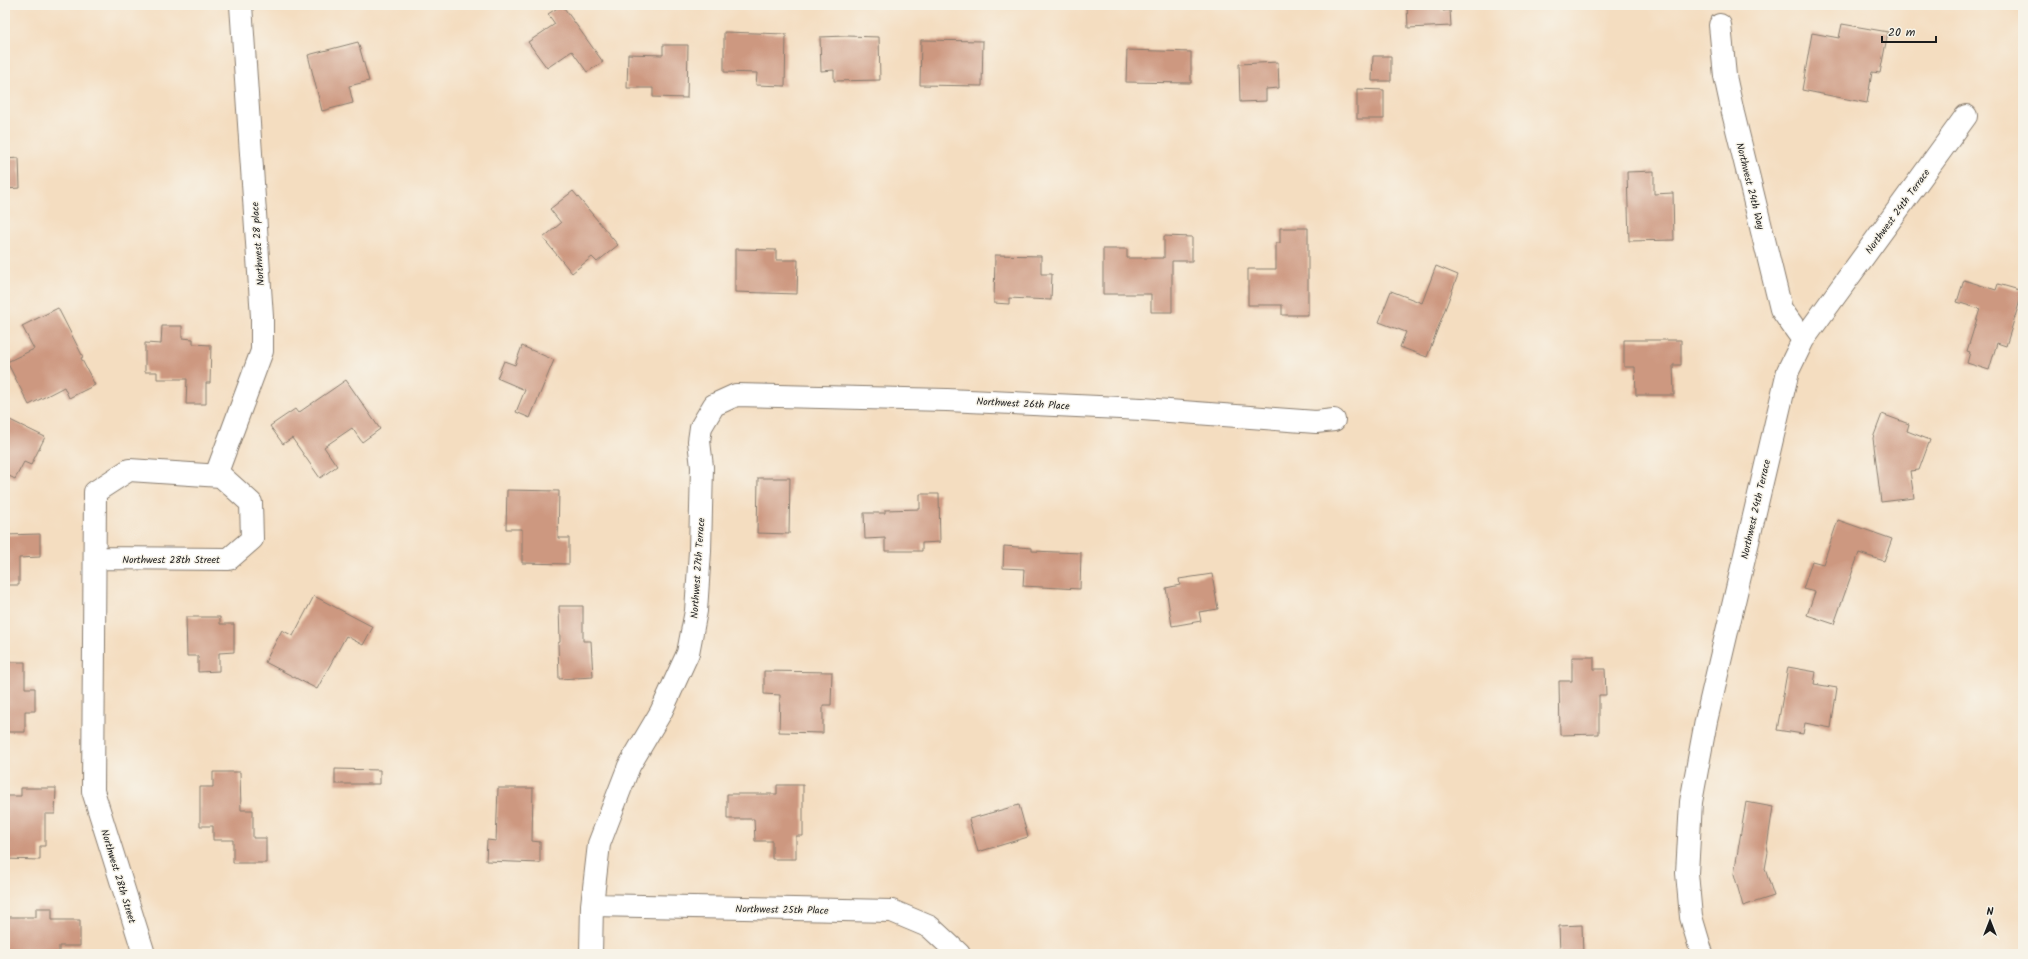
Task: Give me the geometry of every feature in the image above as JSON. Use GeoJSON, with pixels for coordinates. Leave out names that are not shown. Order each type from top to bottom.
{"type":"FeatureCollection","features":[{"type":"Feature","properties":{"kind":"street","name":"Northwest 28 place"},"geometry":{"type":"LineString","coordinates":[[216,475],[262,351],[262,317],[241,5]]}},
{"type":"Feature","properties":{"kind":"street","name":"Northwest 24th Way"},"geometry":{"type":"LineString","coordinates":[[1720,25],[1725,76],[1732,113],[1781,309],[1803,340]]}},
{"type":"Feature","properties":{"kind":"street","name":"Northwest 24th Terrace"},"geometry":{"type":"LineString","coordinates":[[1702,954],[1691,917],[1687,873],[1691,802],[1706,721],[1788,371],[1803,340],[1966,116]]}},
{"type":"Feature","properties":{"kind":"street","name":"Northwest 26th Place"},"geometry":{"type":"LineString","coordinates":[[714,405],[736,395],[931,400],[1142,408],[1316,422],[1334,420]]}},
{"type":"Feature","properties":{"kind":"street","name":"Northwest 27th Terrace"},"geometry":{"type":"LineString","coordinates":[[591,954],[592,906],[599,844],[629,766],[661,712],[688,653],[696,611],[700,550],[702,467],[699,441],[701,427],[714,405]]}},
{"type":"Feature","properties":{"kind":"street","name":"Northwest 28th Street"},"geometry":{"type":"LineString","coordinates":[[95,558],[229,559],[252,539],[251,503],[221,476],[216,475],[129,470],[95,492],[92,790],[144,954]]}},
{"type":"Feature","properties":{"kind":"street","name":"Northwest 25th Place"},"geometry":{"type":"LineString","coordinates":[[592,906],[892,911],[930,927],[959,954]]}},
{"type":"Feature","properties":{"kind":"building"},"geometry":{"type":"Polygon","coordinates":[[[562,5],[603,62],[587,72],[572,51],[547,68],[528,42],[555,24],[548,14],[562,5]]]}},
{"type":"Feature","properties":{"kind":"building"},"geometry":{"type":"Polygon","coordinates":[[[1407,5],[1442,5],[1443,11],[1450,10],[1451,26],[1408,28],[1407,5]]]}},
{"type":"Feature","properties":{"kind":"building"},"geometry":{"type":"Polygon","coordinates":[[[1842,24],[1888,32],[1880,73],[1872,72],[1867,103],[1802,90],[1812,33],[1839,38],[1842,24]]]}},
{"type":"Feature","properties":{"kind":"building"},"geometry":{"type":"Polygon","coordinates":[[[724,32],[786,34],[785,86],[756,85],[757,73],[724,72],[724,32]]]}},
{"type":"Feature","properties":{"kind":"building"},"geometry":{"type":"Polygon","coordinates":[[[820,37],[879,37],[880,80],[834,81],[834,70],[821,71],[820,37]]]}},
{"type":"Feature","properties":{"kind":"building"},"geometry":{"type":"Polygon","coordinates":[[[921,40],[983,41],[982,86],[920,85],[921,40]]]}},
{"type":"Feature","properties":{"kind":"building"},"geometry":{"type":"Polygon","coordinates":[[[358,42],[369,81],[349,86],[353,103],[322,111],[308,55],[358,42]]]}},
{"type":"Feature","properties":{"kind":"building"},"geometry":{"type":"Polygon","coordinates":[[[663,45],[688,45],[687,98],[653,97],[653,88],[627,88],[628,54],[663,55],[663,45]]]}},
{"type":"Feature","properties":{"kind":"building"},"geometry":{"type":"Polygon","coordinates":[[[1127,50],[1191,52],[1191,83],[1126,82],[1127,50]]]}},
{"type":"Feature","properties":{"kind":"building"},"geometry":{"type":"Polygon","coordinates":[[[1373,56],[1391,56],[1391,81],[1372,81],[1373,56]]]}},
{"type":"Feature","properties":{"kind":"building"},"geometry":{"type":"Polygon","coordinates":[[[1278,62],[1279,88],[1266,89],[1266,101],[1240,102],[1239,64],[1278,62]]]}},
{"type":"Feature","properties":{"kind":"building"},"geometry":{"type":"Polygon","coordinates":[[[1357,89],[1384,90],[1384,119],[1357,119],[1357,89]]]}},
{"type":"Feature","properties":{"kind":"building"},"geometry":{"type":"Polygon","coordinates":[[[19,158],[20,188],[5,189],[5,159],[19,158]]]}},
{"type":"Feature","properties":{"kind":"building"},"geometry":{"type":"Polygon","coordinates":[[[1654,171],[1654,194],[1673,193],[1674,240],[1629,241],[1627,172],[1654,171]]]}},
{"type":"Feature","properties":{"kind":"building"},"geometry":{"type":"Polygon","coordinates":[[[573,191],[618,245],[597,262],[592,257],[572,273],[543,238],[561,223],[550,209],[573,191]]]}},
{"type":"Feature","properties":{"kind":"building"},"geometry":{"type":"Polygon","coordinates":[[[1280,228],[1308,228],[1308,315],[1282,315],[1282,305],[1248,305],[1248,269],[1276,269],[1276,243],[1280,243],[1280,228]]]}},
{"type":"Feature","properties":{"kind":"building"},"geometry":{"type":"Polygon","coordinates":[[[1164,236],[1192,237],[1192,261],[1172,261],[1172,312],[1151,312],[1151,294],[1103,294],[1103,249],[1127,249],[1127,258],[1164,258],[1164,236]]]}},
{"type":"Feature","properties":{"kind":"building"},"geometry":{"type":"Polygon","coordinates":[[[735,249],[776,250],[776,260],[798,260],[797,294],[735,292],[735,249]]]}},
{"type":"Feature","properties":{"kind":"building"},"geometry":{"type":"Polygon","coordinates":[[[995,255],[1041,256],[1041,274],[1052,274],[1051,300],[1009,298],[1009,304],[994,303],[995,255]]]}},
{"type":"Feature","properties":{"kind":"building"},"geometry":{"type":"Polygon","coordinates":[[[1436,266],[1458,275],[1427,357],[1400,347],[1406,332],[1379,322],[1391,291],[1422,303],[1436,266]]]}},
{"type":"Feature","properties":{"kind":"building"},"geometry":{"type":"Polygon","coordinates":[[[1964,280],[1996,290],[1998,284],[2023,291],[2006,346],[1997,343],[1989,370],[1967,363],[1970,352],[1967,351],[1980,309],[1957,302],[1964,280]]]}},
{"type":"Feature","properties":{"kind":"building"},"geometry":{"type":"Polygon","coordinates":[[[58,308],[83,357],[81,358],[95,385],[69,398],[64,387],[29,405],[7,362],[34,349],[22,326],[58,308]]]}},
{"type":"Feature","properties":{"kind":"building"},"geometry":{"type":"Polygon","coordinates":[[[162,326],[182,326],[182,338],[193,339],[193,344],[211,345],[210,383],[206,383],[206,404],[186,404],[187,379],[157,379],[157,372],[145,372],[145,343],[161,344],[162,326]]]}},
{"type":"Feature","properties":{"kind":"building"},"geometry":{"type":"Polygon","coordinates":[[[1624,340],[1681,340],[1681,365],[1673,365],[1674,395],[1636,395],[1635,367],[1624,367],[1624,340]]]}},
{"type":"Feature","properties":{"kind":"building"},"geometry":{"type":"Polygon","coordinates":[[[522,346],[554,360],[530,418],[516,412],[525,390],[497,378],[504,361],[515,365],[522,346]]]}},
{"type":"Feature","properties":{"kind":"building"},"geometry":{"type":"Polygon","coordinates":[[[346,380],[380,429],[362,442],[352,428],[324,447],[337,466],[320,478],[292,438],[283,444],[270,426],[295,409],[298,413],[346,380]]]}},
{"type":"Feature","properties":{"kind":"building"},"geometry":{"type":"Polygon","coordinates":[[[1882,414],[1909,424],[1907,431],[1930,440],[1919,470],[1910,471],[1914,498],[1881,502],[1873,438],[1882,414]]]}},
{"type":"Feature","properties":{"kind":"building"},"geometry":{"type":"Polygon","coordinates":[[[10,420],[45,437],[31,465],[24,462],[15,479],[5,474],[5,430],[10,420]]]}},
{"type":"Feature","properties":{"kind":"building"},"geometry":{"type":"Polygon","coordinates":[[[758,478],[790,478],[789,534],[757,533],[758,478]]]}},
{"type":"Feature","properties":{"kind":"building"},"geometry":{"type":"Polygon","coordinates":[[[507,490],[559,491],[558,538],[569,538],[569,564],[522,563],[522,529],[506,529],[507,490]]]}},
{"type":"Feature","properties":{"kind":"building"},"geometry":{"type":"Polygon","coordinates":[[[920,494],[939,494],[940,542],[922,543],[922,551],[885,551],[885,538],[865,539],[864,513],[885,513],[885,510],[920,509],[920,494]]]}},
{"type":"Feature","properties":{"kind":"building"},"geometry":{"type":"Polygon","coordinates":[[[1838,520],[1892,539],[1884,561],[1859,553],[1834,624],[1807,615],[1815,592],[1803,589],[1812,561],[1823,564],[1838,520]]]}},
{"type":"Feature","properties":{"kind":"building"},"geometry":{"type":"Polygon","coordinates":[[[40,534],[40,557],[19,558],[19,585],[5,585],[5,535],[40,534]]]}},
{"type":"Feature","properties":{"kind":"building"},"geometry":{"type":"Polygon","coordinates":[[[1004,546],[1032,548],[1032,551],[1081,553],[1080,589],[1023,586],[1024,569],[1003,568],[1004,546]]]}},
{"type":"Feature","properties":{"kind":"building"},"geometry":{"type":"Polygon","coordinates":[[[1212,574],[1218,609],[1199,612],[1201,621],[1172,626],[1166,588],[1180,585],[1179,579],[1212,574]]]}},
{"type":"Feature","properties":{"kind":"building"},"geometry":{"type":"Polygon","coordinates":[[[314,596],[373,627],[363,645],[346,636],[317,689],[265,662],[282,630],[293,636],[314,596]]]}},
{"type":"Feature","properties":{"kind":"building"},"geometry":{"type":"Polygon","coordinates":[[[559,606],[583,606],[583,641],[591,641],[593,677],[559,679],[559,606]]]}},
{"type":"Feature","properties":{"kind":"building"},"geometry":{"type":"Polygon","coordinates":[[[186,617],[220,617],[220,624],[234,624],[234,652],[219,653],[219,671],[198,672],[198,656],[187,656],[186,617]]]}},
{"type":"Feature","properties":{"kind":"building"},"geometry":{"type":"Polygon","coordinates":[[[1572,657],[1594,657],[1594,669],[1605,669],[1606,695],[1599,695],[1599,734],[1560,735],[1559,681],[1572,681],[1572,657]]]}},
{"type":"Feature","properties":{"kind":"building"},"geometry":{"type":"Polygon","coordinates":[[[5,662],[25,662],[25,688],[35,688],[35,711],[25,711],[25,732],[5,732],[5,662]]]}},
{"type":"Feature","properties":{"kind":"building"},"geometry":{"type":"Polygon","coordinates":[[[1788,667],[1816,672],[1814,684],[1837,688],[1831,728],[1805,723],[1803,734],[1777,730],[1788,667]]]}},
{"type":"Feature","properties":{"kind":"building"},"geometry":{"type":"Polygon","coordinates":[[[764,671],[832,672],[831,705],[823,705],[823,733],[779,732],[780,695],[764,694],[764,671]]]}},
{"type":"Feature","properties":{"kind":"building"},"geometry":{"type":"Polygon","coordinates":[[[335,769],[380,770],[380,784],[335,784],[335,769]]]}},
{"type":"Feature","properties":{"kind":"building"},"geometry":{"type":"Polygon","coordinates":[[[213,772],[240,772],[241,810],[253,810],[253,838],[266,838],[266,863],[233,863],[233,840],[213,840],[213,826],[200,826],[200,787],[213,787],[213,772]]]}},
{"type":"Feature","properties":{"kind":"building"},"geometry":{"type":"Polygon","coordinates":[[[777,785],[803,785],[803,836],[796,836],[796,859],[772,859],[772,841],[755,841],[754,819],[727,819],[727,794],[777,794],[777,785]]]}},
{"type":"Feature","properties":{"kind":"building"},"geometry":{"type":"Polygon","coordinates":[[[21,788],[56,788],[55,814],[45,814],[45,846],[40,846],[40,860],[5,859],[5,796],[21,796],[21,788]]]}},
{"type":"Feature","properties":{"kind":"building"},"geometry":{"type":"Polygon","coordinates":[[[498,788],[533,788],[532,841],[540,842],[540,863],[486,861],[487,840],[496,841],[498,788]]]}},
{"type":"Feature","properties":{"kind":"building"},"geometry":{"type":"Polygon","coordinates":[[[1746,802],[1773,807],[1765,869],[1774,896],[1743,906],[1734,874],[1746,802]]]}},
{"type":"Feature","properties":{"kind":"building"},"geometry":{"type":"Polygon","coordinates":[[[1019,805],[1028,837],[978,852],[969,819],[1019,805]]]}},
{"type":"Feature","properties":{"kind":"building"},"geometry":{"type":"Polygon","coordinates":[[[36,908],[52,908],[52,920],[80,920],[80,946],[59,946],[59,954],[5,953],[5,917],[36,917],[36,908]]]}},
{"type":"Feature","properties":{"kind":"building"},"geometry":{"type":"Polygon","coordinates":[[[1582,925],[1583,954],[1560,954],[1559,926],[1582,925]]]}}]}
